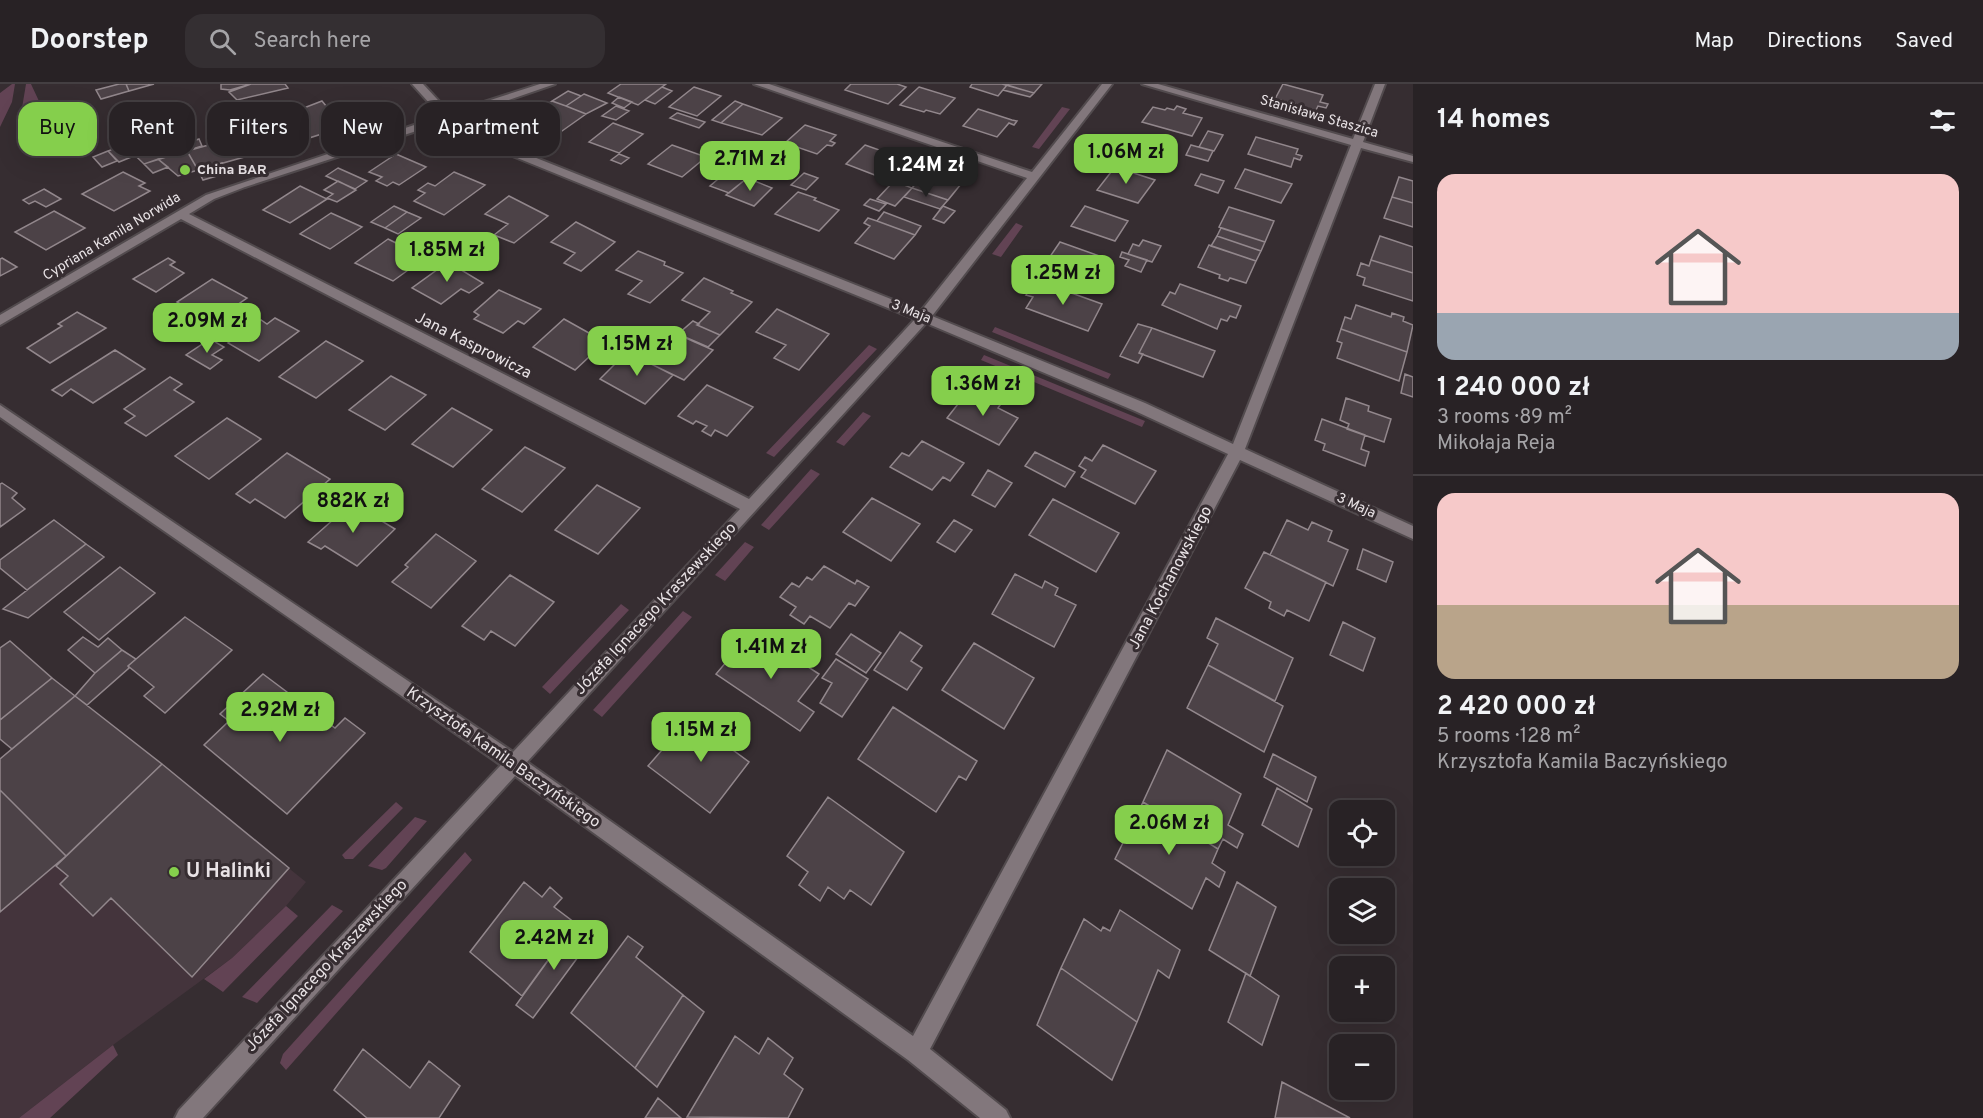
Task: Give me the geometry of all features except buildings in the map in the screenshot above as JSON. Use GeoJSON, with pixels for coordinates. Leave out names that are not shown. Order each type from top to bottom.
{"type":"FeatureCollection","features":[{"type":"Feature","properties":{"kind":"street","name":"3 Maja"},"geometry":{"type":"LineString","coordinates":[[417,84],[434,102]]}},
{"type":"Feature","properties":{"kind":"street","name":"Cypriana Kamila Norwida"},"geometry":{"type":"LineString","coordinates":[[494,102],[550,84]]}},
{"type":"Feature","properties":{"kind":"street"},"geometry":{"type":"LineString","coordinates":[[759,84],[1033,176]]}},
{"type":"Feature","properties":{"kind":"street","name":"Józefa Ignacego Kraszewskiego"},"geometry":{"type":"LineString","coordinates":[[187,1118],[924,317],[1107,84]]}},
{"type":"Feature","properties":{"kind":"street","name":"Stanisława Staszica"},"geometry":{"type":"LineString","coordinates":[[1147,84],[1413,159]]}},
{"type":"Feature","properties":{"kind":"street","name":"Jana Kochanowskiego"},"geometry":{"type":"LineString","coordinates":[[916,1052],[1237,451],[1380,84]]}},
{"type":"Feature","properties":{"kind":"street","name":"Cypriana Kamila Norwida"},"geometry":{"type":"LineString","coordinates":[[0,321],[210,197],[416,128]]}},
{"type":"Feature","properties":{"kind":"street","name":"3 Maja"},"geometry":{"type":"LineString","coordinates":[[522,156],[924,317],[1161,416],[1413,532]]}},
{"type":"Feature","properties":{"kind":"street","name":"Jana Kasprowicza"},"geometry":{"type":"LineString","coordinates":[[180,214],[751,507]]}},
{"type":"Feature","properties":{"kind":"street","name":"Krzysztofa Kamila Baczyńskiego"},"geometry":{"type":"LineString","coordinates":[[0,410],[513,764],[916,1052],[998,1118]]}},
{"type":"Feature","properties":{"kind":"shaded area"},"geometry":{"type":"Polygon","coordinates":[[[15,84],[12,102],[0,127],[0,93],[15,84]]]}},
{"type":"Feature","properties":{"kind":"shaded area"},"geometry":{"type":"Polygon","coordinates":[[[26,84],[31,84],[39,102],[23,102],[26,84]]]}},
{"type":"Feature","properties":{"kind":"shaded area"},"geometry":{"type":"Polygon","coordinates":[[[1062,107],[1070,109],[1039,149],[1032,147],[1062,107]]]}},
{"type":"Feature","properties":{"kind":"shaded area"},"geometry":{"type":"Polygon","coordinates":[[[1016,223],[1023,226],[1001,257],[992,254],[1016,223]]]}},
{"type":"Feature","properties":{"kind":"shaded area"},"geometry":{"type":"Polygon","coordinates":[[[995,327],[1111,374],[1108,379],[992,332],[995,327]]]}},
{"type":"Feature","properties":{"kind":"shaded area"},"geometry":{"type":"Polygon","coordinates":[[[869,345],[877,349],[774,457],[766,453],[869,345]]]}},
{"type":"Feature","properties":{"kind":"shaded area"},"geometry":{"type":"Polygon","coordinates":[[[984,355],[1145,421],[1142,427],[981,360],[984,355]]]}},
{"type":"Feature","properties":{"kind":"shaded area"},"geometry":{"type":"Polygon","coordinates":[[[863,412],[871,416],[844,446],[836,442],[863,412]]]}},
{"type":"Feature","properties":{"kind":"shaded area"},"geometry":{"type":"Polygon","coordinates":[[[811,469],[820,474],[769,530],[761,525],[811,469]]]}},
{"type":"Feature","properties":{"kind":"shaded area"},"geometry":{"type":"Polygon","coordinates":[[[745,542],[754,547],[725,581],[715,575],[745,542]]]}},
{"type":"Feature","properties":{"kind":"shaded area"},"geometry":{"type":"Polygon","coordinates":[[[621,604],[629,610],[550,694],[542,687],[621,604]]]}},
{"type":"Feature","properties":{"kind":"shaded area"},"geometry":{"type":"Polygon","coordinates":[[[683,611],[692,617],[602,717],[593,710],[683,611]]]}},
{"type":"Feature","properties":{"kind":"shaded area"},"geometry":{"type":"Polygon","coordinates":[[[75,696],[306,882],[286,906],[232,958],[113,1045],[19,1118],[0,1118],[0,759],[75,696]]]}},
{"type":"Feature","properties":{"kind":"shaded area"},"geometry":{"type":"Polygon","coordinates":[[[396,802],[403,808],[353,859],[345,859],[342,855],[396,802]]]}},
{"type":"Feature","properties":{"kind":"shaded area"},"geometry":{"type":"Polygon","coordinates":[[[415,817],[427,821],[386,868],[382,870],[368,866],[415,817]]]}},
{"type":"Feature","properties":{"kind":"shaded area"},"geometry":{"type":"Polygon","coordinates":[[[465,852],[472,860],[286,1070],[280,1063],[283,1054],[465,852]]]}},
{"type":"Feature","properties":{"kind":"shaded area"},"geometry":{"type":"Polygon","coordinates":[[[332,905],[343,911],[257,1003],[242,997],[332,905]]]}},
{"type":"Feature","properties":{"kind":"shaded area"},"geometry":{"type":"Polygon","coordinates":[[[286,906],[298,916],[223,992],[204,979],[232,958],[286,906]]]}},
{"type":"Feature","properties":{"kind":"shaded area"},"geometry":{"type":"Polygon","coordinates":[[[113,1045],[118,1055],[50,1118],[19,1118],[113,1045]]]}},
{"type":"Feature","properties":{"kind":"place","name":"China BAR"},"geometry":{"type":"Point","coordinates":[185,170]}},
{"type":"Feature","properties":{"kind":"place","name":"U Halinki"},"geometry":{"type":"Point","coordinates":[174,872]}}]}
